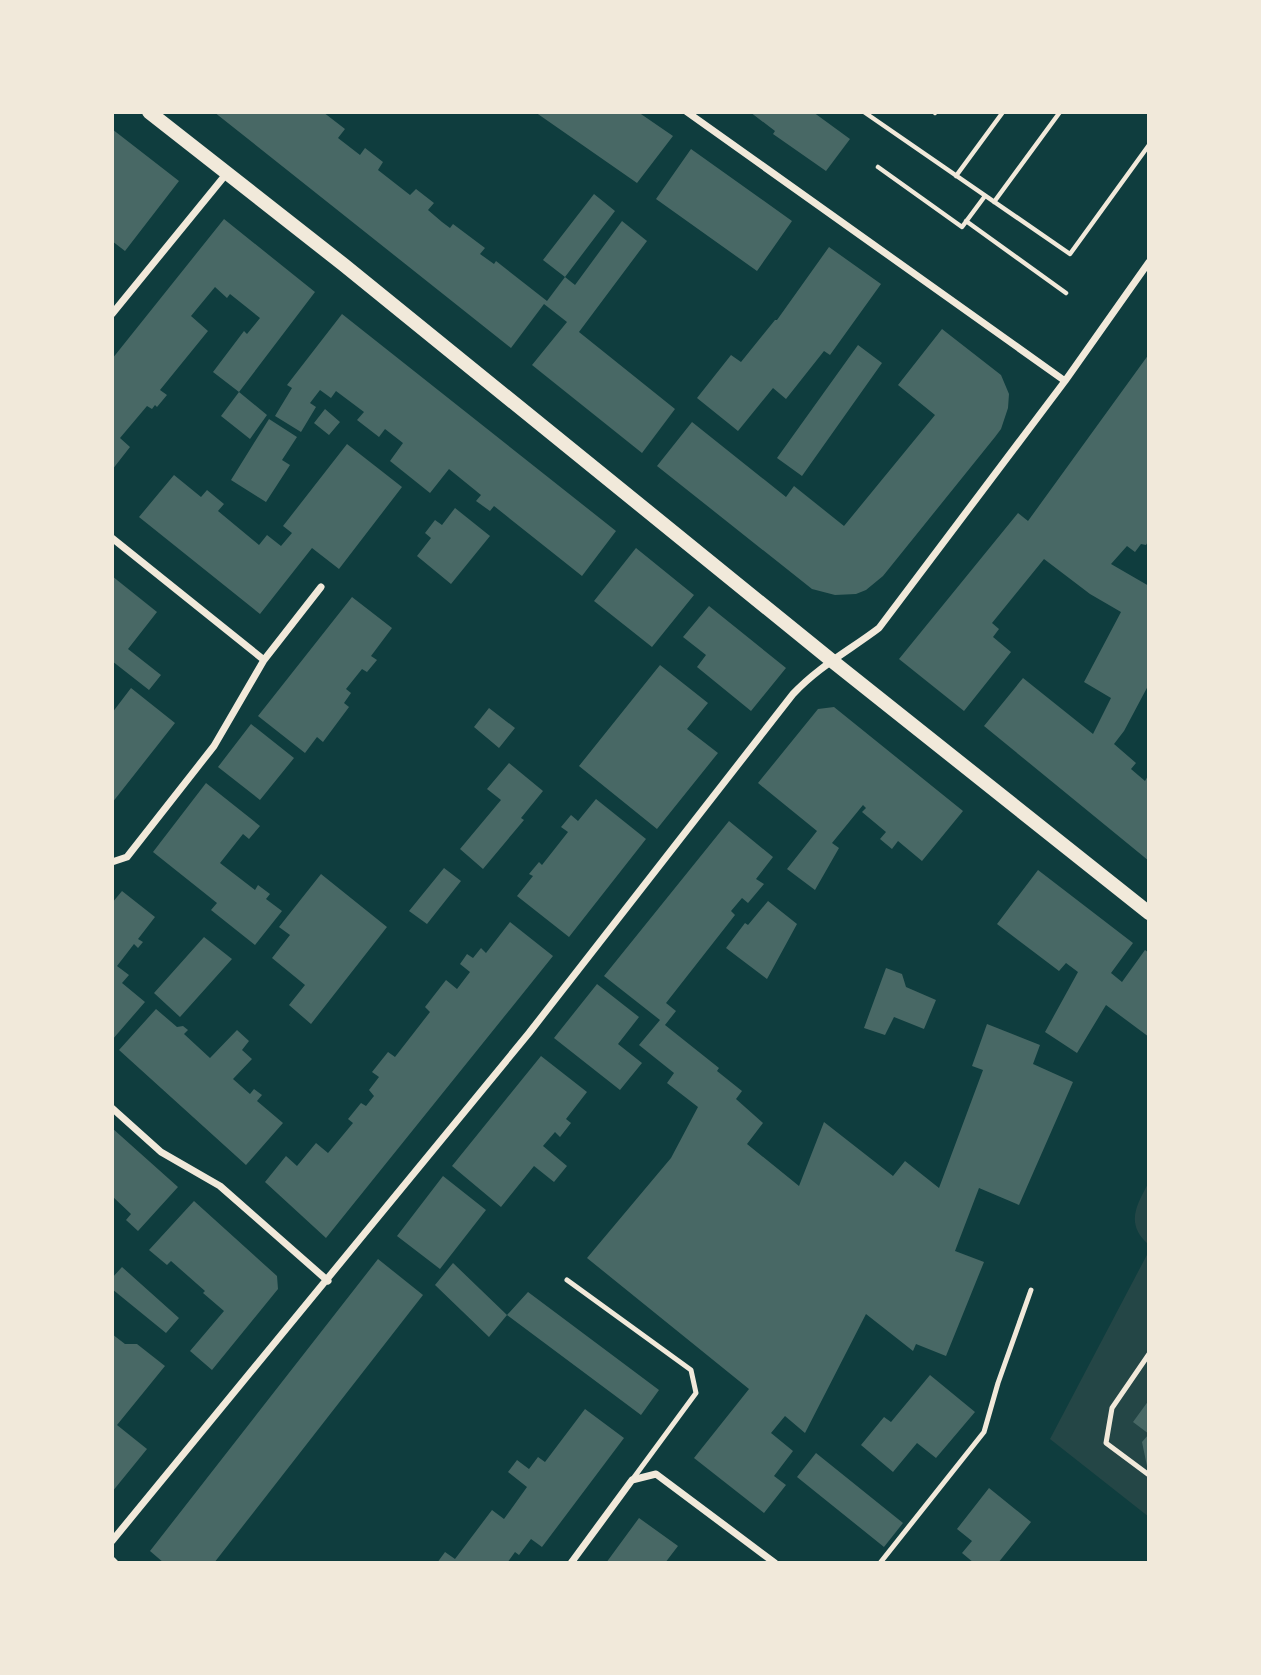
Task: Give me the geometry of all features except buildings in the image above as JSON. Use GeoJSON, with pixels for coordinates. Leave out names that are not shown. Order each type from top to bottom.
{"type":"FeatureCollection","features":[{"type":"Feature","properties":{"kind":"main road"},"geometry":{"type":"LineString","coordinates":[[149,112],[1149,913]]}},
{"type":"Feature","properties":{"kind":"street"},"geometry":{"type":"LineString","coordinates":[[687,112],[1065,381]]}},
{"type":"Feature","properties":{"kind":"street"},"geometry":{"type":"LineString","coordinates":[[112,314],[227,172]]}},
{"type":"Feature","properties":{"kind":"street"},"geometry":{"type":"LineString","coordinates":[[112,1541],[529,1033],[793,694],[811,675],[831,660],[848,652],[879,628],[1065,381],[1149,262]]}},
{"type":"Feature","properties":{"kind":"street"},"geometry":{"type":"LineString","coordinates":[[112,538],[264,660]]}},
{"type":"Feature","properties":{"kind":"street"},"geometry":{"type":"LineString","coordinates":[[112,862],[127,857],[214,746],[264,660],[321,587]]}},
{"type":"Feature","properties":{"kind":"street"},"geometry":{"type":"LineString","coordinates":[[112,1108],[161,1152],[220,1186],[327,1281]]}},
{"type":"Feature","properties":{"kind":"street"},"geometry":{"type":"LineString","coordinates":[[571,1563],[632,1480],[656,1474],[775,1563]]}},
{"type":"Feature","properties":{"kind":"lane"},"geometry":{"type":"LineString","coordinates":[[567,1280],[691,1370],[696,1393],[632,1480]]}},
{"type":"Feature","properties":{"kind":"lane"},"geometry":{"type":"LineString","coordinates":[[880,1563],[984,1432],[998,1383],[1031,1290]]}},
{"type":"Feature","properties":{"kind":"lane"},"geometry":{"type":"LineString","coordinates":[[1149,1354],[1112,1408],[1107,1443],[1149,1475]]}},
{"type":"Feature","properties":{"kind":"path"},"geometry":{"type":"LineString","coordinates":[[864,112],[1070,254],[1149,145]]}},
{"type":"Feature","properties":{"kind":"path"},"geometry":{"type":"LineString","coordinates":[[956,176],[1003,112]]}},
{"type":"Feature","properties":{"kind":"path"},"geometry":{"type":"LineString","coordinates":[[994,202],[1060,112]]}},
{"type":"Feature","properties":{"kind":"path"},"geometry":{"type":"LineString","coordinates":[[878,167],[962,227],[985,196]]}},
{"type":"Feature","properties":{"kind":"path"},"geometry":{"type":"LineString","coordinates":[[966,221],[1066,293]]}},
{"type":"Feature","properties":{"kind":"shaded area"},"geometry":{"type":"Polygon","coordinates":[[[1149,1182],[1149,1245],[1137,1230],[1135,1215],[1149,1182]]]}},
{"type":"Feature","properties":{"kind":"shaded area"},"geometry":{"type":"Polygon","coordinates":[[[1149,1251],[1149,1517],[1050,1439],[1149,1251]]]}}]}
